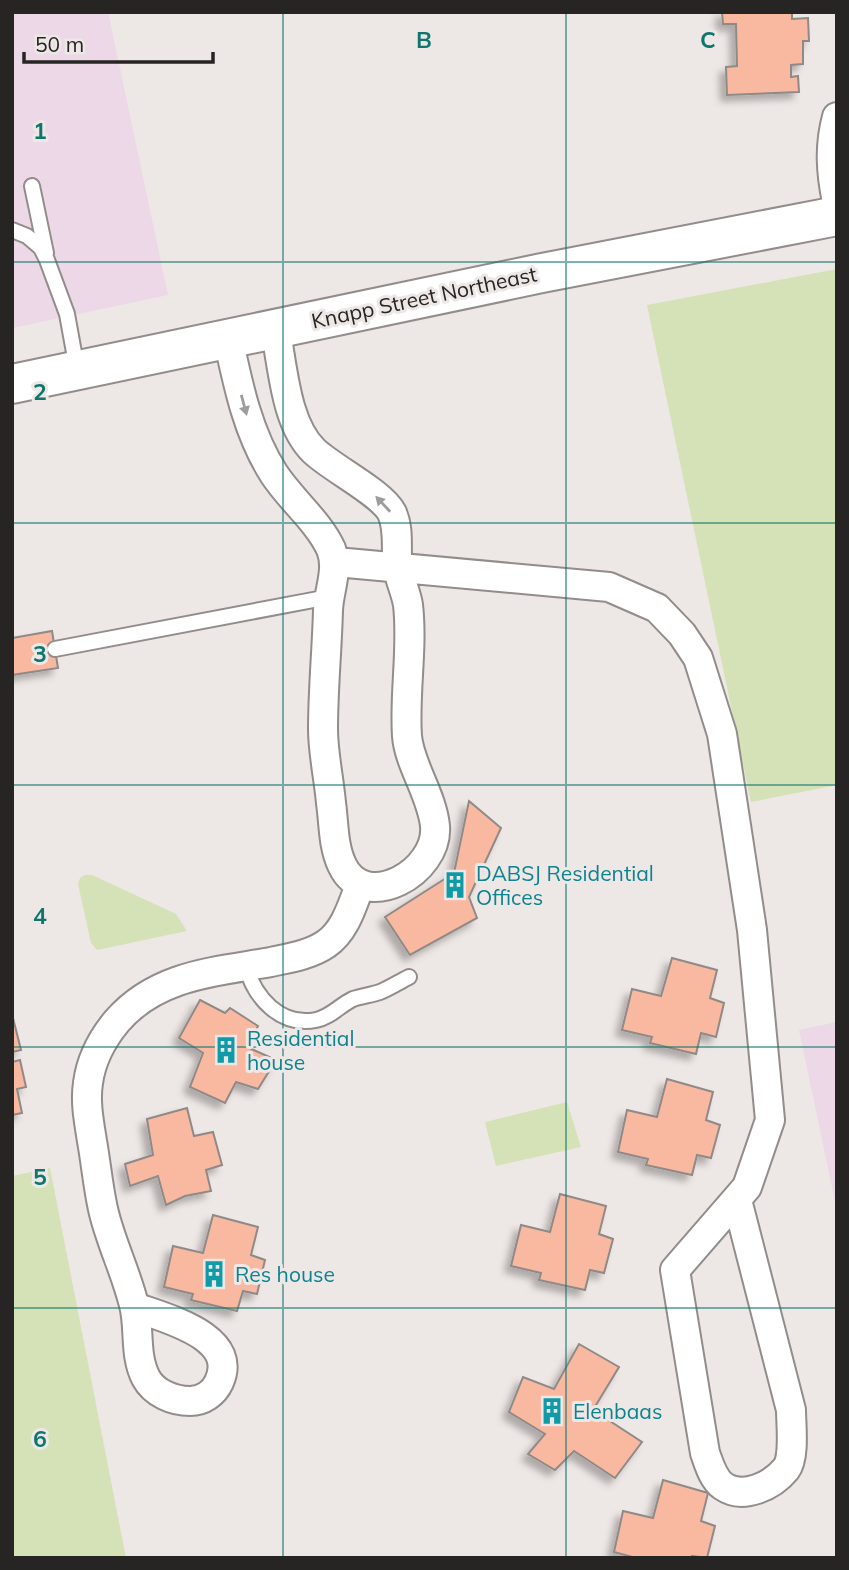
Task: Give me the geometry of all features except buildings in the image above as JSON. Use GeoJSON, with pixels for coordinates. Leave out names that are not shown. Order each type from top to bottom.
{"type":"FeatureCollection","features":[{"type":"Feature","properties":{"kind":"main road","name":"Knapp Street Northeast"},"geometry":{"type":"LineString","coordinates":[[12,384],[542,272],[837,216]]}},
{"type":"Feature","properties":{"kind":"street"},"geometry":{"type":"LineString","coordinates":[[837,117],[832,135],[831,158],[837,202]]}},
{"type":"Feature","properties":{"kind":"street"},"geometry":{"type":"LineString","coordinates":[[228,338],[247,416],[260,449],[275,476],[329,545],[336,562],[329,597],[323,732],[336,847],[349,877],[360,885],[378,887],[408,877],[420,867],[434,841],[435,827],[431,805],[407,740],[408,606],[398,567],[398,536],[390,509],[382,499],[313,450],[293,420],[275,328]]}},
{"type":"Feature","properties":{"kind":"street"},"geometry":{"type":"LineString","coordinates":[[336,562],[609,587],[657,608],[682,634],[698,658],[724,747],[752,930],[770,1120],[747,1188],[675,1270],[705,1453],[711,1471],[723,1486],[742,1492],[763,1488],[787,1467],[792,1443],[791,1410],[737,1200]]}},
{"type":"Feature","properties":{"kind":"street"},"geometry":{"type":"LineString","coordinates":[[135,1307],[103,1210],[88,1109],[88,1083],[93,1060],[106,1034],[142,997],[165,985],[194,974],[293,957],[312,952],[327,944],[338,934],[360,885]]}},
{"type":"Feature","properties":{"kind":"lane"},"geometry":{"type":"LineString","coordinates":[[32,186],[47,260]]}},
{"type":"Feature","properties":{"kind":"lane"},"geometry":{"type":"LineString","coordinates":[[12,230],[27,236],[41,248],[47,260],[67,314],[77,370]]}},
{"type":"Feature","properties":{"kind":"lane"},"geometry":{"type":"LineString","coordinates":[[55,649],[329,597]]}},
{"type":"Feature","properties":{"kind":"lane"},"geometry":{"type":"LineString","coordinates":[[246,966],[257,994],[270,1007],[300,1021],[316,1020],[352,999],[378,993],[409,977]]}},
{"type":"Feature","properties":{"kind":"shaded area"},"geometry":{"type":"Polygon","coordinates":[[[12,12],[108,12],[168,295],[12,328],[12,12]]]}},
{"type":"Feature","properties":{"kind":"shaded area"},"geometry":{"type":"Polygon","coordinates":[[[837,1022],[837,1211],[799,1030],[837,1022]]]}},
{"type":"Feature","properties":{"kind":"green space"},"geometry":{"type":"Polygon","coordinates":[[[837,269],[837,785],[751,802],[647,305],[837,269]]]}},
{"type":"Feature","properties":{"kind":"green space"},"geometry":{"type":"Polygon","coordinates":[[[92,875],[176,914],[187,931],[97,950],[91,943],[78,884],[80,878],[92,875]]]}},
{"type":"Feature","properties":{"kind":"green space"},"geometry":{"type":"Polygon","coordinates":[[[567,1102],[581,1147],[496,1166],[485,1122],[567,1102]]]}},
{"type":"Feature","properties":{"kind":"green space"},"geometry":{"type":"Polygon","coordinates":[[[50,1168],[126,1558],[12,1558],[12,1176],[50,1168]]]}},
{"type":"Feature","properties":{"kind":"place","name":"DABSJ Residential Offices"},"geometry":{"type":"Point","coordinates":[455,885]}},
{"type":"Feature","properties":{"kind":"place","name":"Residential house"},"geometry":{"type":"Point","coordinates":[226,1050]}},
{"type":"Feature","properties":{"kind":"place","name":"Res house"},"geometry":{"type":"Point","coordinates":[214,1274]}},
{"type":"Feature","properties":{"kind":"place","name":"Elenbaas"},"geometry":{"type":"Point","coordinates":[552,1411]}}]}
